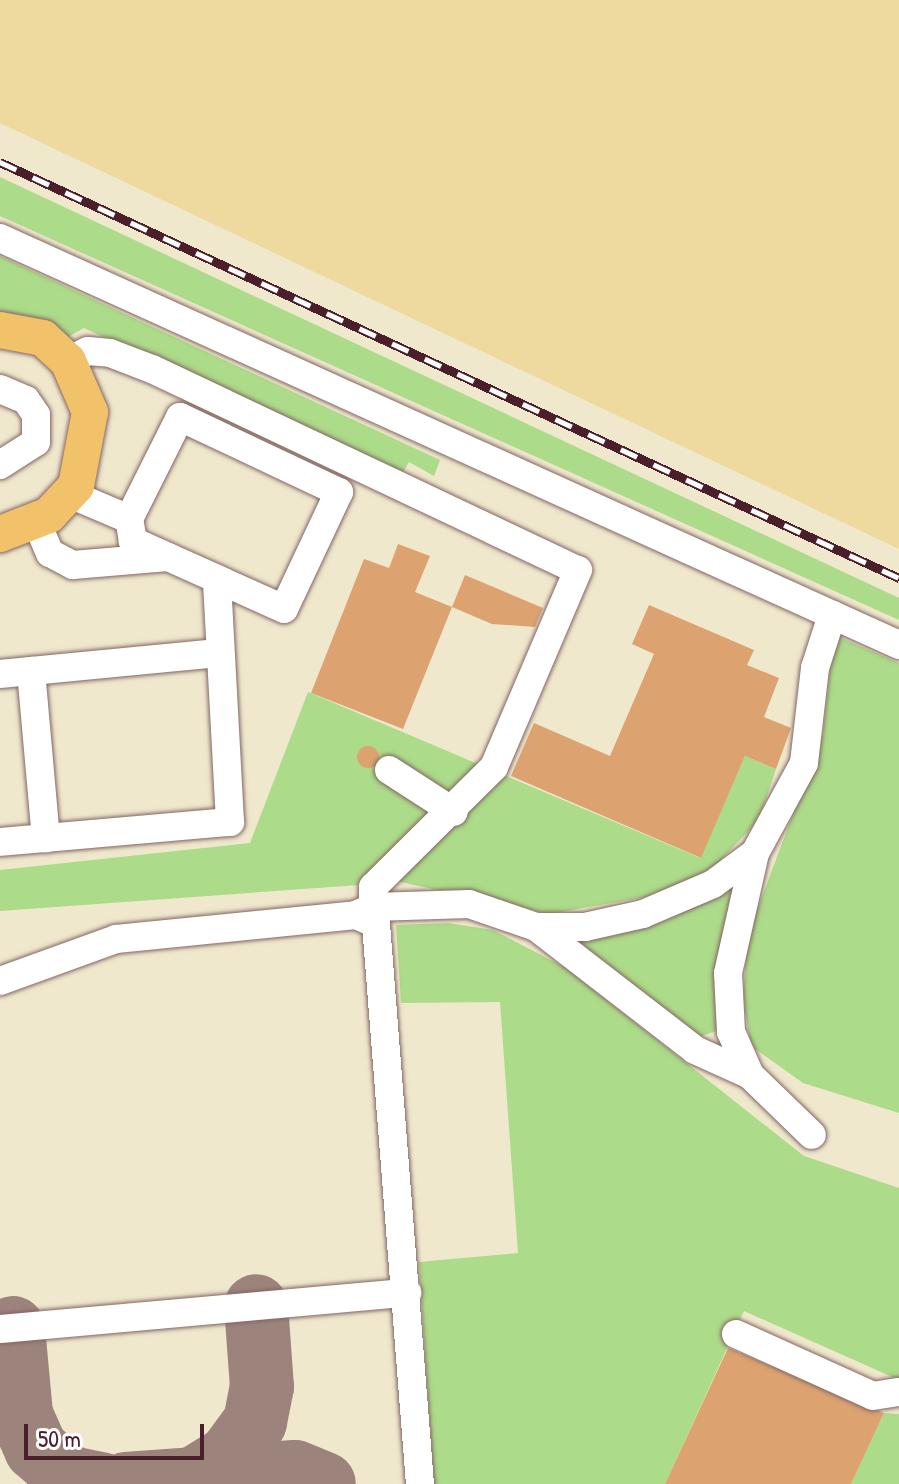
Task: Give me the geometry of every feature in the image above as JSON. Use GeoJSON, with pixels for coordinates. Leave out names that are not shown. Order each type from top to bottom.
{"type":"FeatureCollection","features":[{"type":"Feature","properties":{"kind":"main road"},"geometry":{"type":"LineString","coordinates":[[0,330],[43,338],[68,361],[90,412],[89,445],[52,511],[0,534]]}},
{"type":"Feature","properties":{"kind":"street"},"geometry":{"type":"LineString","coordinates":[[0,238],[899,645]]}},
{"type":"Feature","properties":{"kind":"street"},"geometry":{"type":"LineString","coordinates":[[68,361],[88,351],[110,353],[152,369],[578,570],[494,767],[454,812],[373,887],[364,911]]}},
{"type":"Feature","properties":{"kind":"street"},"geometry":{"type":"LineString","coordinates":[[0,389],[26,400],[36,415],[36,442],[0,465]]}},
{"type":"Feature","properties":{"kind":"street"},"geometry":{"type":"LineString","coordinates":[[52,511],[131,530],[169,557],[284,609],[339,492],[180,417],[131,530]]}},
{"type":"Feature","properties":{"kind":"street"},"geometry":{"type":"LineString","coordinates":[[52,511],[69,547],[131,530]]}},
{"type":"Feature","properties":{"kind":"street"},"geometry":{"type":"LineString","coordinates":[[52,511],[50,553],[73,565],[169,557]]}},
{"type":"Feature","properties":{"kind":"street"},"geometry":{"type":"LineString","coordinates":[[0,842],[230,822],[217,579]]}},
{"type":"Feature","properties":{"kind":"street"},"geometry":{"type":"LineString","coordinates":[[750,1075],[731,1032],[728,973],[755,853],[804,763],[815,668],[832,615]]}},
{"type":"Feature","properties":{"kind":"street"},"geometry":{"type":"LineString","coordinates":[[0,674],[220,653]]}},
{"type":"Feature","properties":{"kind":"street"},"geometry":{"type":"LineString","coordinates":[[31,671],[46,838]]}},
{"type":"Feature","properties":{"kind":"street"},"geometry":{"type":"LineString","coordinates":[[389,770],[454,812]]}},
{"type":"Feature","properties":{"kind":"street"},"geometry":{"type":"LineString","coordinates":[[536,927],[585,927],[643,914],[713,884],[755,853]]}},
{"type":"Feature","properties":{"kind":"street"},"geometry":{"type":"LineString","coordinates":[[0,981],[116,939],[364,911],[469,904],[536,927],[695,1050],[750,1075],[812,1135]]}},
{"type":"Feature","properties":{"kind":"street"},"geometry":{"type":"LineString","coordinates":[[364,911],[376,924],[420,1484]]}},
{"type":"Feature","properties":{"kind":"street"},"geometry":{"type":"LineString","coordinates":[[0,1329],[407,1293]]}},
{"type":"Feature","properties":{"kind":"street"},"geometry":{"type":"LineString","coordinates":[[736,1334],[873,1396],[899,1392]]}},
{"type":"Feature","properties":{"kind":"green space"},"geometry":{"type":"Polygon","coordinates":[[[0,177],[899,598],[899,620],[0,216],[0,177]]]}},
{"type":"Feature","properties":{"kind":"green space"},"geometry":{"type":"Polygon","coordinates":[[[0,256],[440,460],[434,476],[409,462],[402,474],[84,328],[64,339],[0,316],[0,256]]]}},
{"type":"Feature","properties":{"kind":"green space"},"geometry":{"type":"Polygon","coordinates":[[[834,635],[899,663],[899,1113],[803,1083],[751,1046],[743,998],[748,934],[823,734],[834,635]]]}},
{"type":"Feature","properties":{"kind":"green space"},"geometry":{"type":"Polygon","coordinates":[[[308,692],[700,858],[745,756],[776,769],[759,820],[712,869],[646,897],[549,914],[400,882],[0,911],[0,870],[250,843],[308,692]]]}},
{"type":"Feature","properties":{"kind":"green space"},"geometry":{"type":"Polygon","coordinates":[[[743,868],[719,1030],[696,1038],[624,986],[573,934],[743,868]]]}},
{"type":"Feature","properties":{"kind":"green space"},"geometry":{"type":"Polygon","coordinates":[[[448,923],[493,930],[566,968],[804,1156],[899,1188],[899,1380],[744,1311],[665,1484],[434,1484],[419,1262],[518,1253],[500,1002],[401,1003],[396,925],[448,923]]]}},
{"type":"Feature","properties":{"kind":"green space"},"geometry":{"type":"Polygon","coordinates":[[[884,1413],[899,1414],[899,1484],[851,1484],[884,1413]]]}},
{"type":"Feature","properties":{"kind":"sand"},"geometry":{"type":"Polygon","coordinates":[[[0,0],[899,0],[899,549],[0,123],[0,0]]]}},
{"type":"Feature","properties":{"kind":"building"},"geometry":{"type":"Polygon","coordinates":[[[398,544],[430,556],[415,592],[452,607],[403,729],[311,693],[364,559],[389,568],[398,544]]]}},
{"type":"Feature","properties":{"kind":"building"},"geometry":{"type":"Polygon","coordinates":[[[465,575],[543,608],[535,627],[492,624],[452,607],[465,575]]]}},
{"type":"Feature","properties":{"kind":"building"},"geometry":{"type":"Polygon","coordinates":[[[649,605],[754,650],[747,665],[779,678],[764,717],[791,728],[776,769],[745,756],[701,858],[511,776],[534,723],[610,756],[654,654],[632,644],[649,605]]]}},
{"type":"Feature","properties":{"kind":"building"},"geometry":{"type":"Polygon","coordinates":[[[364,746],[372,746],[379,757],[372,768],[364,768],[357,761],[357,753],[364,746]]]}},
{"type":"Feature","properties":{"kind":"building"},"geometry":{"type":"Polygon","coordinates":[[[728,1348],[884,1413],[851,1484],[665,1484],[728,1348]]]}},
{"type":"Feature","properties":{"kind":"taxiway"},"geometry":{"type":"LineString","coordinates":[[197,1477],[230,1456],[255,1422],[262,1387],[256,1306]]}},
{"type":"Feature","properties":{"kind":"taxiway"},"geometry":{"type":"LineString","coordinates":[[13,1328],[21,1415],[36,1449],[70,1478],[102,1484]]}},
{"type":"Feature","properties":{"kind":"taxiway"},"geometry":{"type":"LineString","coordinates":[[126,1484],[295,1472],[324,1484]]}},
{"type":"Feature","properties":{"kind":"railway"},"geometry":{"type":"LineString","coordinates":[[0,162],[899,578]]}}]}
